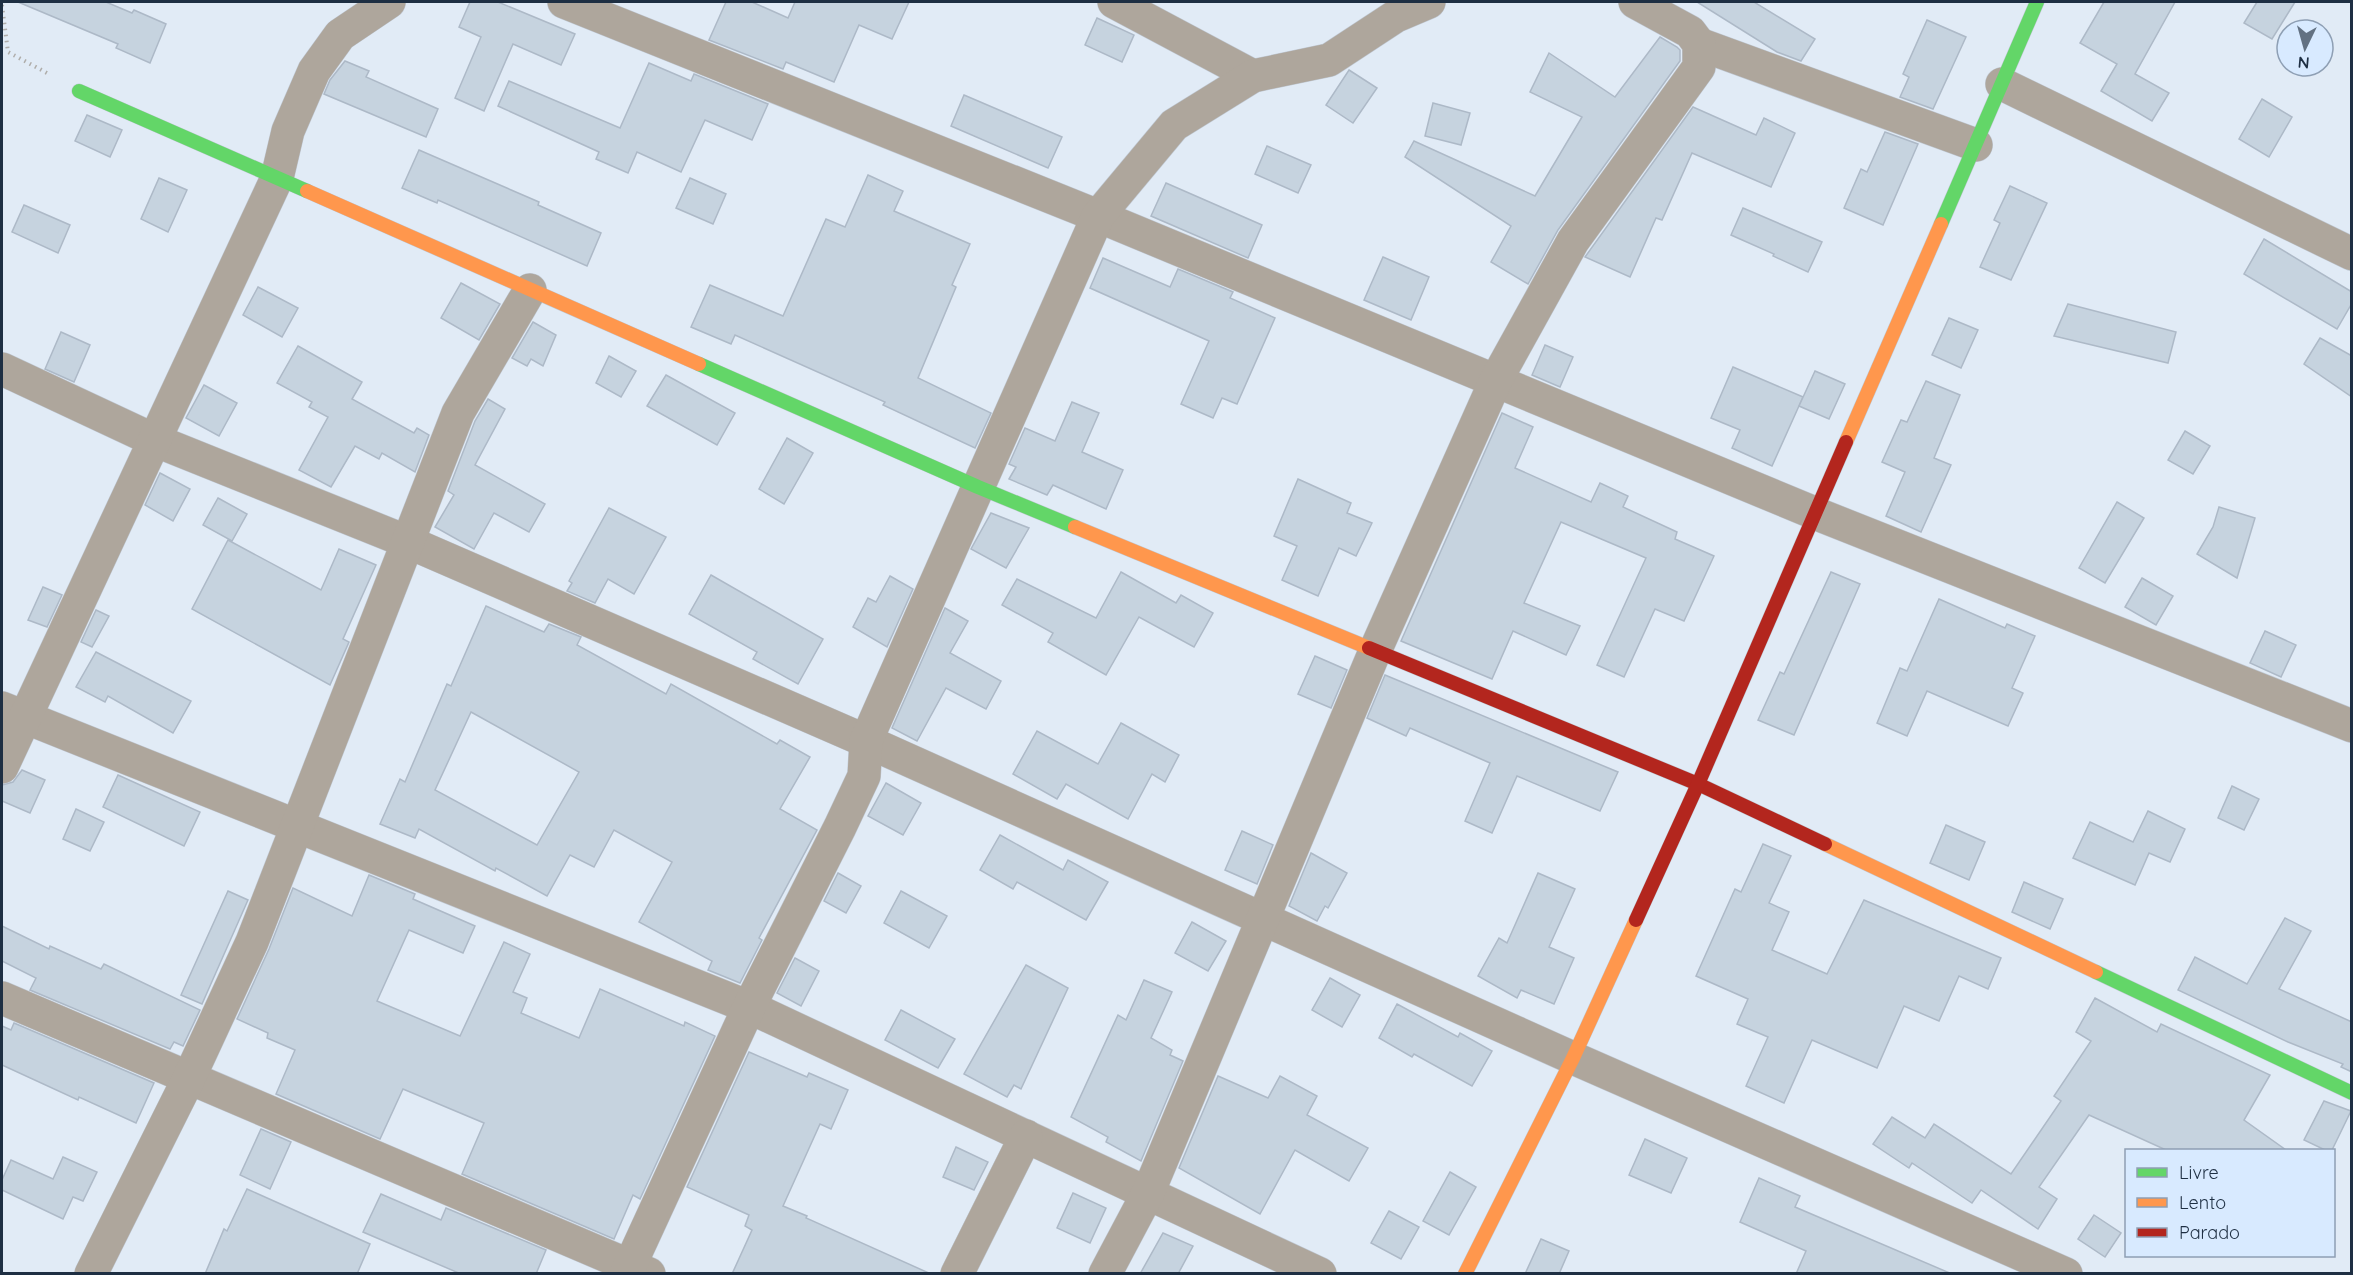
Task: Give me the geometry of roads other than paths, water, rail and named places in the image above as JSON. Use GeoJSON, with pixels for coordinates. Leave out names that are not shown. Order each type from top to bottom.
{"type":"FeatureCollection","features":[{"type":"Feature","properties":{"kind":"street"},"geometry":{"type":"LineString","coordinates":[[2,767],[14,714],[154,440],[277,178],[288,131],[314,71],[340,35],[389,2]]}},
{"type":"Feature","properties":{"kind":"street"},"geometry":{"type":"LineString","coordinates":[[564,2],[1098,216],[1817,514],[2352,726]]}},
{"type":"Feature","properties":{"kind":"street"},"geometry":{"type":"LineString","coordinates":[[1114,2],[1253,75]]}},
{"type":"Feature","properties":{"kind":"street"},"geometry":{"type":"LineString","coordinates":[[2,998],[635,1271],[749,1007],[864,776],[866,741],[1098,216],[1174,125],[1253,75],[1329,60],[1396,16],[1429,2]]}},
{"type":"Feature","properties":{"kind":"street"},"geometry":{"type":"LineString","coordinates":[[1635,2],[1690,32],[1699,44],[1976,145]]}},
{"type":"Feature","properties":{"kind":"street"},"geometry":{"type":"LineString","coordinates":[[1465,1274],[1573,1058],[1698,784],[2037,2]]}},
{"type":"Feature","properties":{"kind":"street"},"geometry":{"type":"LineString","coordinates":[[1105,1274],[1149,1193],[1265,920],[1375,651],[1496,380],[1574,241],[1699,67],[1699,44]]}},
{"type":"Feature","properties":{"kind":"street"},"geometry":{"type":"LineString","coordinates":[[2002,84],[2352,254]]}},
{"type":"Feature","properties":{"kind":"street"},"geometry":{"type":"LineString","coordinates":[[79,91],[978,487],[1698,784],[2352,1093]]}},
{"type":"Feature","properties":{"kind":"street"},"geometry":{"type":"LineString","coordinates":[[91,1274],[189,1078],[252,942],[458,413],[530,290]]}},
{"type":"Feature","properties":{"kind":"street"},"geometry":{"type":"LineString","coordinates":[[2,369],[154,440],[408,543],[866,741],[1573,1058],[2066,1274]]}},
{"type":"Feature","properties":{"kind":"street"},"geometry":{"type":"LineString","coordinates":[[14,714],[749,1007],[1320,1274]]}},
{"type":"Feature","properties":{"kind":"street"},"geometry":{"type":"LineString","coordinates":[[957,1274],[1026,1136]]}}]}
